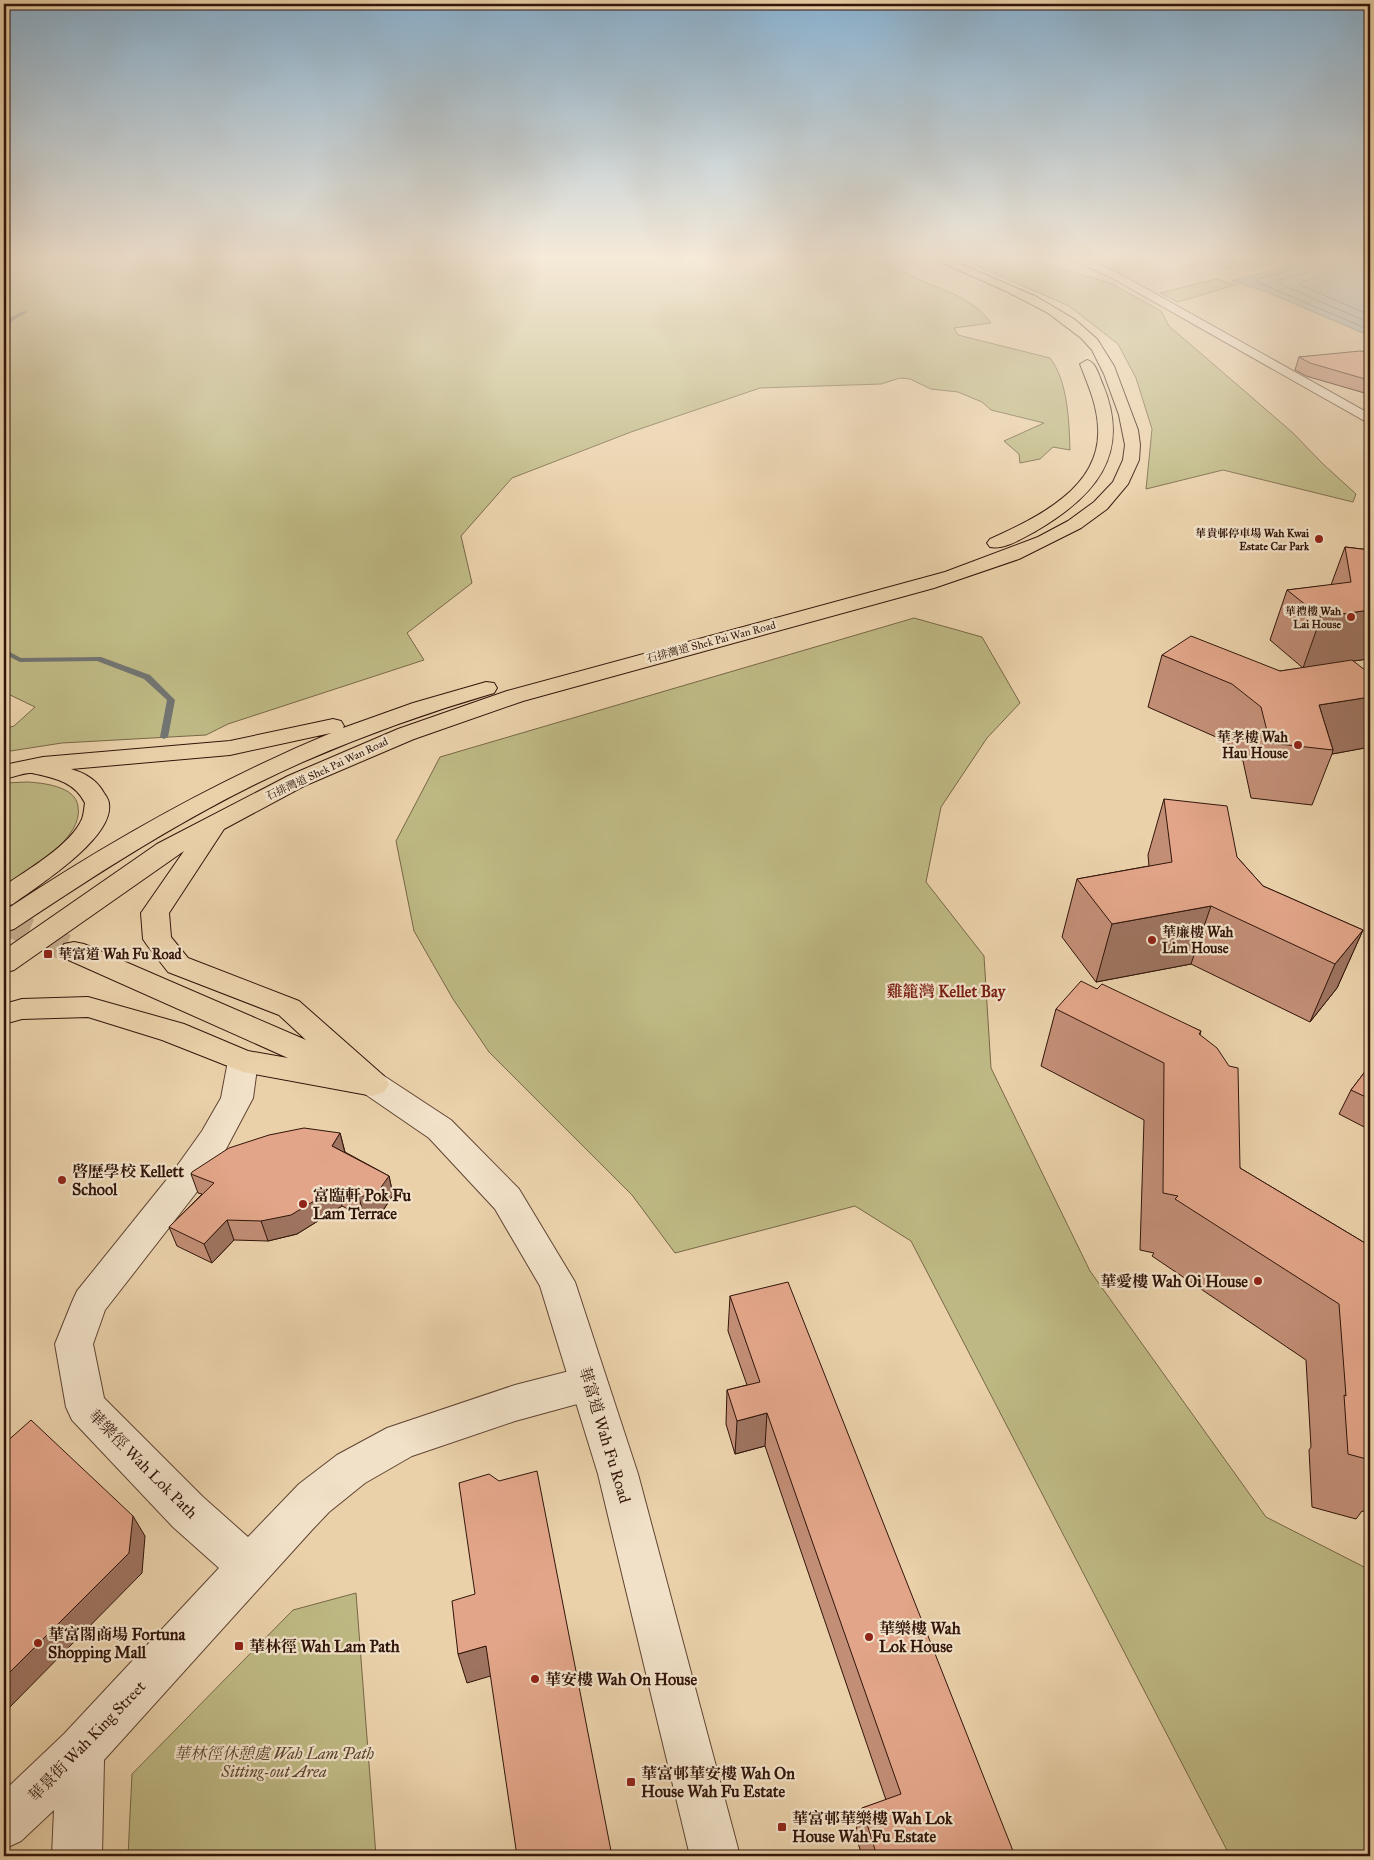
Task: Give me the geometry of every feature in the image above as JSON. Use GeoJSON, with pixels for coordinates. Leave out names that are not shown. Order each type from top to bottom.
{"type":"FeatureCollection","features":[{"type":"Feature","properties":{"kind":"main road"},"geometry":{"type":"LineString","coordinates":[[978,549],[1038,522],[1068,503],[1088,484],[1100,465],[1105,446],[1106,426],[1102,406],[1084,359],[1071,342]]}},
{"type":"Feature","properties":{"kind":"main road","name":"石排灣道 Shek Pai Wan Road"},"geometry":{"type":"LineString","coordinates":[[4,963],[133,871],[166,850],[296,781],[406,734],[515,696],[918,587],[983,567],[1057,536],[1102,503],[1122,481],[1132,460],[1132,434],[1125,411],[1102,353],[1092,342]]}},
{"type":"Feature","properties":{"kind":"main road","name":"石排灣道 Shek Pai Wan Road"},"geometry":{"type":"LineString","coordinates":[[4,923],[114,850],[188,808],[310,748],[398,714],[951,559]]}},
{"type":"Feature","properties":{"kind":"main road"},"geometry":{"type":"LineString","coordinates":[[4,772],[52,763],[230,748],[398,714]]}},
{"type":"Feature","properties":{"kind":"main road"},"geometry":{"type":"LineString","coordinates":[[4,772],[33,770],[65,774],[86,784],[94,793],[98,803],[92,826],[80,842],[4,898]]}},
{"type":"Feature","properties":{"kind":"main road"},"geometry":{"type":"LineString","coordinates":[[216,823],[155,913],[157,940],[178,965],[289,1008],[373,1084]]}},
{"type":"Feature","properties":{"kind":"main road"},"geometry":{"type":"LineString","coordinates":[[74,951],[373,1084]]}},
{"type":"Feature","properties":{"kind":"main road"},"geometry":{"type":"LineString","coordinates":[[4,1014],[22,1009],[88,1006],[172,1032],[242,1061],[373,1084]]}},
{"type":"Feature","properties":{"kind":"street"},"geometry":{"type":"LineString","coordinates":[[1232,342],[1370,420]]}},
{"type":"Feature","properties":{"kind":"street","name":"華樂徑 Wah Lok Path"},"geometry":{"type":"LineString","coordinates":[[242,1061],[237,1098],[214,1140],[184,1183],[90,1302],[74,1344],[86,1407],[188,1512],[250,1568]]}},
{"type":"Feature","properties":{"kind":"street","name":"華富道 Wah Fu Road"},"geometry":{"type":"LineString","coordinates":[[373,1084],[440,1128],[506,1199],[557,1282],[632,1527],[715,1856]]}},
{"type":"Feature","properties":{"kind":"street"},"geometry":{"type":"LineString","coordinates":[[250,1568],[314,1498],[351,1469],[401,1441],[516,1403],[589,1384]]}},
{"type":"Feature","properties":{"kind":"street","name":"華景街 Wah King Street"},"geometry":{"type":"LineString","coordinates":[[4,1824],[81,1751],[250,1568]]}},
{"type":"Feature","properties":{"kind":"street"},"geometry":{"type":"LineString","coordinates":[[77,1856],[81,1751]]}},
{"type":"Feature","properties":{"kind":"green space"},"geometry":{"type":"Polygon","coordinates":[[[4,342],[985,342],[1050,358],[1061,378],[1068,415],[1070,450],[1053,447],[1040,459],[1020,463],[1019,454],[1004,441],[1044,423],[991,410],[982,402],[958,392],[931,389],[910,379],[900,378],[881,384],[760,388],[631,432],[512,478],[461,536],[472,583],[407,633],[424,660],[228,724],[206,735],[62,743],[4,752],[4,729],[14,726],[35,707],[4,692],[4,342]]]}},
{"type":"Feature","properties":{"kind":"green space"},"geometry":{"type":"Polygon","coordinates":[[[1115,342],[1187,342],[1292,432],[1356,494],[1353,502],[1223,470],[1146,489],[1152,429],[1136,378],[1115,342]]]}},
{"type":"Feature","properties":{"kind":"green space"},"geometry":{"type":"Polygon","coordinates":[[[914,618],[982,637],[1020,703],[987,738],[941,807],[926,882],[984,956],[991,1068],[1090,1271],[1266,1517],[1370,1570],[1370,1856],[1230,1856],[911,1241],[855,1206],[675,1253],[632,1195],[489,1052],[453,999],[414,931],[396,841],[440,757],[914,618]]]}},
{"type":"Feature","properties":{"kind":"green space"},"geometry":{"type":"Polygon","coordinates":[[[27,782],[57,787],[71,794],[76,799],[78,818],[64,842],[40,862],[4,886],[4,783],[27,782]]]}},
{"type":"Feature","properties":{"kind":"green space","name":"華林徑休憩處 Wah Lam Path Sitting-out Area"},"geometry":{"type":"Polygon","coordinates":[[[356,1593],[376,1856],[128,1856],[132,1774],[293,1610],[356,1593]]]}},
{"type":"Feature","properties":{"kind":"building"},"geometry":{"type":"Polygon","coordinates":[[[1360,351],[1370,352],[1370,380],[1310,363],[1299,357],[1360,351]]]}},
{"type":"Feature","properties":{"kind":"building"},"geometry":{"type":"Polygon","coordinates":[[[1345,547],[1370,550],[1370,610],[1321,617],[1287,590],[1351,582],[1345,547]]]}},
{"type":"Feature","properties":{"kind":"building"},"geometry":{"type":"Polygon","coordinates":[[[1191,636],[1280,671],[1352,660],[1370,674],[1370,697],[1319,705],[1333,750],[1270,743],[1261,707],[1232,684],[1162,655],[1191,636]]]}},
{"type":"Feature","properties":{"kind":"building"},"geometry":{"type":"Polygon","coordinates":[[[1164,799],[1227,806],[1237,857],[1263,886],[1363,930],[1335,964],[1211,906],[1112,924],[1077,879],[1172,862],[1164,799]]]}},
{"type":"Feature","properties":{"kind":"building"},"geometry":{"type":"Polygon","coordinates":[[[1081,981],[1097,989],[1102,984],[1201,1031],[1199,1034],[1217,1048],[1229,1066],[1238,1068],[1240,1168],[1370,1246],[1370,1460],[1348,1454],[1339,1304],[1175,1199],[1178,1196],[1163,1193],[1164,1063],[1056,1009],[1081,981]]]}},
{"type":"Feature","properties":{"kind":"building"},"geometry":{"type":"Polygon","coordinates":[[[1370,1065],[1370,1099],[1351,1090],[1370,1065]]]}},
{"type":"Feature","properties":{"kind":"building","name":"富臨軒 Pok Fu Lam Terrace"},"geometry":{"type":"Polygon","coordinates":[[[304,1128],[340,1133],[332,1146],[389,1176],[377,1193],[359,1197],[337,1187],[291,1215],[261,1221],[227,1220],[204,1244],[169,1227],[214,1183],[191,1174],[192,1172],[229,1148],[269,1135],[304,1128]]]}},
{"type":"Feature","properties":{"kind":"building","name":"華樂樓 Wah Lok House"},"geometry":{"type":"Polygon","coordinates":[[[788,1282],[1015,1856],[920,1856],[919,1853],[909,1856],[877,1856],[862,1808],[901,1794],[767,1413],[737,1421],[727,1390],[760,1382],[730,1296],[788,1282]]]}},
{"type":"Feature","properties":{"kind":"building","name":"華富閣商場 Fortuna Shopping Mall"},"geometry":{"type":"Polygon","coordinates":[[[31,1420],[133,1516],[129,1553],[4,1678],[4,1444],[31,1420]]]}},
{"type":"Feature","properties":{"kind":"building","name":"華安樓 Wah On House"},"geometry":{"type":"Polygon","coordinates":[[[537,1471],[612,1856],[517,1856],[486,1646],[458,1654],[452,1601],[475,1594],[459,1483],[489,1474],[499,1481],[537,1471]]]}},
{"type":"Feature","properties":{"kind":"waterway"},"geometry":{"type":"LineString","coordinates":[[4,651],[20,660],[98,659],[147,677],[171,700],[164,737]]}},
{"type":"Feature","properties":{"kind":"tunnel"},"geometry":{"type":"LineString","coordinates":[[4,921],[74,951]]}},
{"type":"Feature","properties":{"kind":"place","name":"華貴邨停車場 Wah Kwai Estate Car Park"},"geometry":{"type":"Point","coordinates":[1319,539]}},
{"type":"Feature","properties":{"kind":"place","name":"華禮樓 Wah Lai House"},"geometry":{"type":"Point","coordinates":[1351,617]}},
{"type":"Feature","properties":{"kind":"place","name":"華孝樓 Wah Hau House"},"geometry":{"type":"Point","coordinates":[1298,745]}},
{"type":"Feature","properties":{"kind":"place","name":"華廉樓 Wah Lim House"},"geometry":{"type":"Point","coordinates":[1152,940]}},
{"type":"Feature","properties":{"kind":"place","name":"華富道 Wah Fu Road"},"geometry":{"type":"Point","coordinates":[48,954]}},
{"type":"Feature","properties":{"kind":"place","name":"啓歷學校 Kellett School"},"geometry":{"type":"Point","coordinates":[62,1180]}},
{"type":"Feature","properties":{"kind":"place","name":"富臨軒 Pok Fu Lam Terrace"},"geometry":{"type":"Point","coordinates":[303,1204]}},
{"type":"Feature","properties":{"kind":"place","name":"華愛樓 Wah Oi House"},"geometry":{"type":"Point","coordinates":[1258,1281]}},
{"type":"Feature","properties":{"kind":"place","name":"華樂樓 Wah Lok House"},"geometry":{"type":"Point","coordinates":[869,1637]}},
{"type":"Feature","properties":{"kind":"place","name":"華富閣商場 Fortuna Shopping Mall"},"geometry":{"type":"Point","coordinates":[38,1643]}},
{"type":"Feature","properties":{"kind":"place","name":"華林徑 Wah Lam Path"},"geometry":{"type":"Point","coordinates":[239,1646]}},
{"type":"Feature","properties":{"kind":"place","name":"華安樓 Wah On House"},"geometry":{"type":"Point","coordinates":[535,1679]}},
{"type":"Feature","properties":{"kind":"place","name":"華富邨華安樓 Wah On House Wah Fu Estate"},"geometry":{"type":"Point","coordinates":[631,1782]}},
{"type":"Feature","properties":{"kind":"place","name":"華富邨華樂樓 Wah Lok House Wah Fu Estate"},"geometry":{"type":"Point","coordinates":[782,1827]}},
{"type":"Feature","properties":{"kind":"district","name":"雞籠灣 Kellet Bay"},"geometry":{"type":"Point","coordinates":[946,991]}}]}
